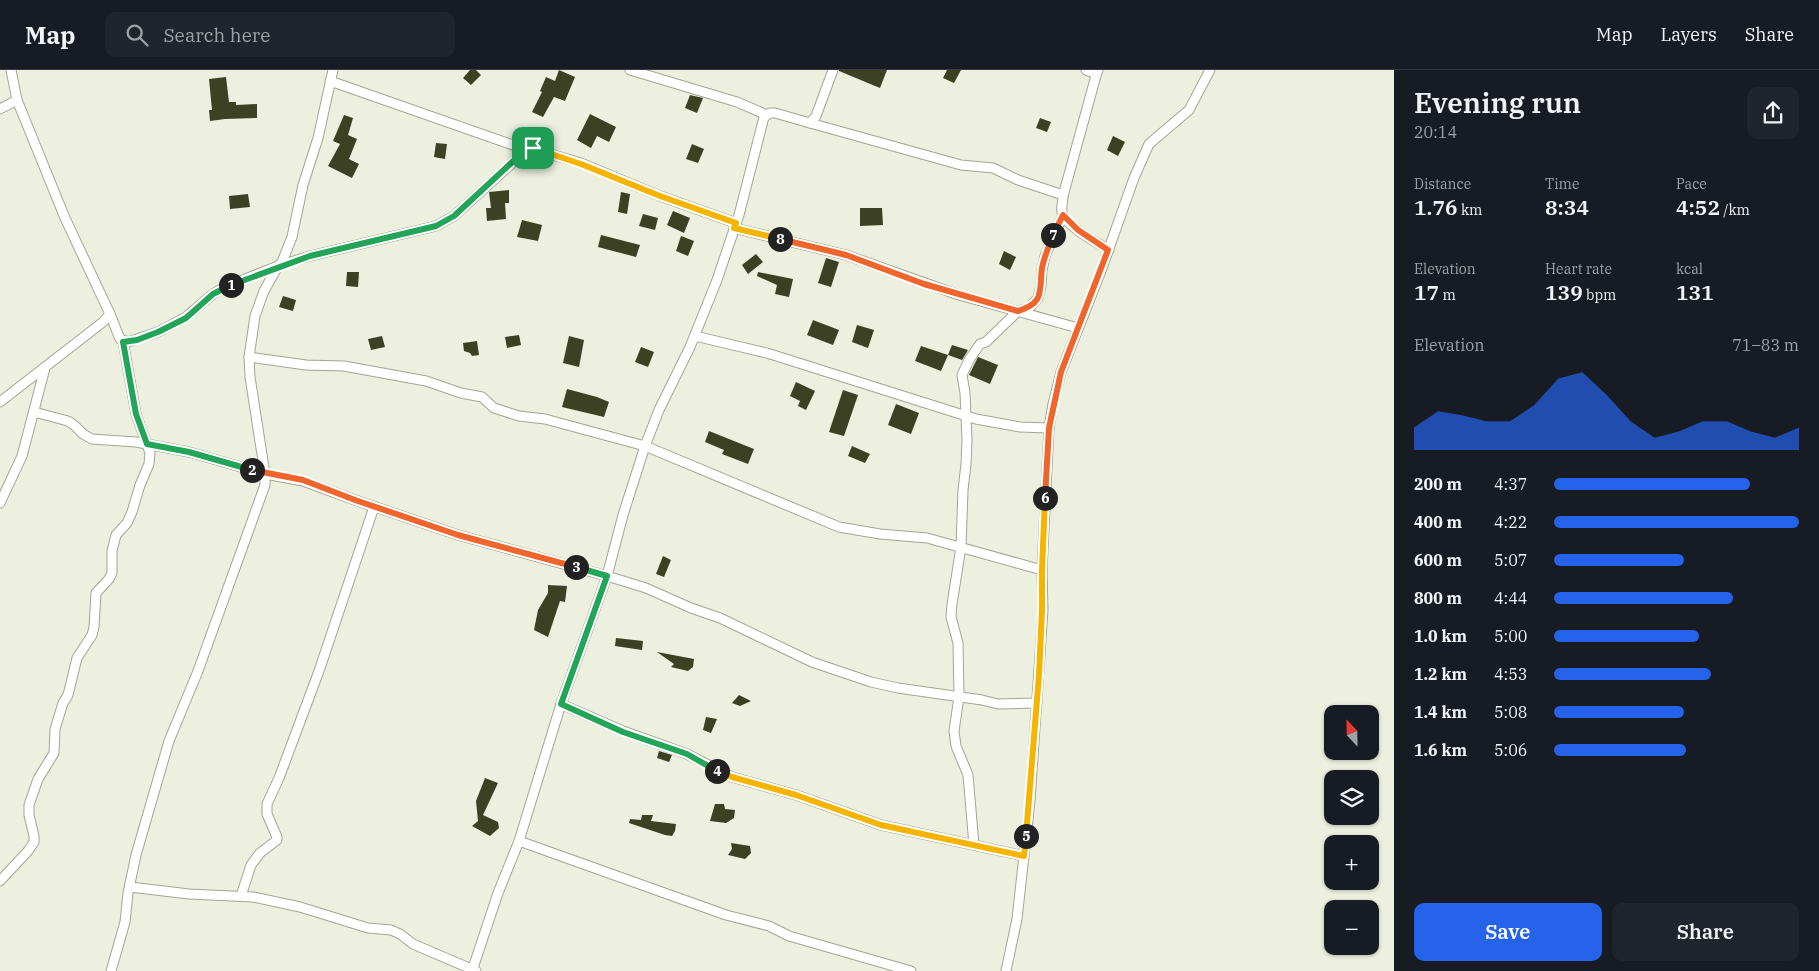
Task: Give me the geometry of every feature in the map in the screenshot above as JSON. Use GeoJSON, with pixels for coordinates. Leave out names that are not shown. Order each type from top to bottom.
{"type":"FeatureCollection","features":[{"type":"Feature","properties":{"kind":"street"},"geometry":{"type":"LineString","coordinates":[[0,880],[34,842],[29,805],[38,779],[54,753],[55,729],[63,703],[68,695],[77,658],[92,635],[96,593],[112,573],[112,551],[116,535],[127,523],[132,512],[147,469],[150,453],[136,414],[123,342],[118,336],[110,314],[65,218],[17,100],[11,70]]}},
{"type":"Feature","properties":{"kind":"street"},"geometry":{"type":"LineString","coordinates":[[111,971],[125,922],[136,855],[169,741],[198,671],[265,485],[265,474],[250,377],[249,357],[255,316],[264,291],[286,255],[292,237],[303,184],[318,138],[332,70]]}},
{"type":"Feature","properties":{"kind":"street"},"geometry":{"type":"LineString","coordinates":[[630,70],[737,102],[767,115]]}},
{"type":"Feature","properties":{"kind":"street"},"geometry":{"type":"LineString","coordinates":[[810,123],[816,116],[833,70]]}},
{"type":"Feature","properties":{"kind":"street"},"geometry":{"type":"LineString","coordinates":[[1086,70],[1094,73],[1098,71]]}},
{"type":"Feature","properties":{"kind":"street"},"geometry":{"type":"LineString","coordinates":[[1006,971],[1017,920],[1030,801],[1042,610],[1042,570],[1049,428],[1061,372],[1134,178],[1149,144],[1189,110],[1210,70]]}},
{"type":"Feature","properties":{"kind":"street"},"geometry":{"type":"LineString","coordinates":[[974,845],[968,775],[956,746],[954,731],[959,697],[958,643],[952,610],[961,547],[967,440],[965,394],[962,375],[980,344],[986,342],[1018,311],[1029,308],[1038,298],[1045,256],[1063,215],[1064,196],[1098,71]]}},
{"type":"Feature","properties":{"kind":"street"},"geometry":{"type":"LineString","coordinates":[[330,81],[527,150],[538,149],[581,164],[735,225],[846,255],[924,284],[1078,328]]}},
{"type":"Feature","properties":{"kind":"street"},"geometry":{"type":"LineString","coordinates":[[0,109],[17,100]]}},
{"type":"Feature","properties":{"kind":"street"},"geometry":{"type":"LineString","coordinates":[[130,887],[189,894],[241,896],[276,901],[368,928],[391,930],[413,944],[474,970],[498,893],[519,841],[561,704],[607,576],[623,515],[645,446],[659,410],[695,336],[717,280],[758,147],[764,117],[774,113],[962,165],[993,168],[1018,180],[1064,196]]}},
{"type":"Feature","properties":{"kind":"street"},"geometry":{"type":"LineString","coordinates":[[123,342],[137,340],[158,332],[186,318],[213,294],[278,266],[310,256],[436,226],[454,216],[527,150]]}},
{"type":"Feature","properties":{"kind":"street"},"geometry":{"type":"LineString","coordinates":[[1063,215],[1078,230],[1108,250]]}},
{"type":"Feature","properties":{"kind":"street"},"geometry":{"type":"LineString","coordinates":[[0,402],[103,322],[110,314]]}},
{"type":"Feature","properties":{"kind":"street"},"geometry":{"type":"LineString","coordinates":[[695,336],[767,354],[966,416],[1020,427],[1049,428]]}},
{"type":"Feature","properties":{"kind":"street"},"geometry":{"type":"LineString","coordinates":[[249,357],[306,365],[344,366],[426,381],[482,398],[494,408],[518,416],[545,419],[645,446],[840,527],[880,534],[927,538],[1042,570]]}},
{"type":"Feature","properties":{"kind":"street"},"geometry":{"type":"LineString","coordinates":[[0,503],[22,456],[45,368]]}},
{"type":"Feature","properties":{"kind":"street"},"geometry":{"type":"LineString","coordinates":[[34,412],[68,421],[92,439],[147,444],[189,452],[265,474],[303,480],[374,507],[458,535],[646,588],[691,608],[720,618],[829,669],[871,682],[1006,705],[1037,703]]}},
{"type":"Feature","properties":{"kind":"street"},"geometry":{"type":"LineString","coordinates":[[241,896],[251,865],[260,853],[276,840],[276,835],[267,814],[267,804],[279,778],[319,671],[374,507]]}},
{"type":"Feature","properties":{"kind":"street"},"geometry":{"type":"LineString","coordinates":[[561,704],[623,732],[687,754],[732,777],[796,795],[881,825],[1024,856]]}},
{"type":"Feature","properties":{"kind":"street"},"geometry":{"type":"LineString","coordinates":[[519,841],[726,915],[769,926],[789,936],[911,971]]}},
{"type":"Feature","properties":{"kind":"building"},"geometry":{"type":"Polygon","coordinates":[[[470,70],[476,70],[481,75],[471,85],[463,78],[470,70]]]}},
{"type":"Feature","properties":{"kind":"building"},"geometry":{"type":"Polygon","coordinates":[[[559,70],[575,77],[565,101],[554,97],[543,117],[532,112],[542,92],[540,91],[546,77],[555,81],[559,70]]]}},
{"type":"Feature","properties":{"kind":"building"},"geometry":{"type":"Polygon","coordinates":[[[839,70],[887,70],[880,88],[839,70]]]}},
{"type":"Feature","properties":{"kind":"building"},"geometry":{"type":"Polygon","coordinates":[[[947,70],[961,70],[954,83],[943,78],[947,70]]]}},
{"type":"Feature","properties":{"kind":"building"},"geometry":{"type":"Polygon","coordinates":[[[226,77],[229,102],[236,102],[236,105],[257,104],[257,118],[210,121],[209,110],[212,110],[209,79],[226,77]]]}},
{"type":"Feature","properties":{"kind":"building"},"geometry":{"type":"Polygon","coordinates":[[[690,95],[703,98],[697,113],[685,108],[690,95]]]}},
{"type":"Feature","properties":{"kind":"building"},"geometry":{"type":"Polygon","coordinates":[[[590,114],[616,127],[609,142],[597,136],[591,148],[577,140],[590,114]]]}},
{"type":"Feature","properties":{"kind":"building"},"geometry":{"type":"Polygon","coordinates":[[[344,115],[353,118],[348,135],[357,139],[349,159],[359,164],[352,178],[328,166],[340,144],[333,141],[344,115]]]}},
{"type":"Feature","properties":{"kind":"building"},"geometry":{"type":"Polygon","coordinates":[[[1040,118],[1051,122],[1047,132],[1036,128],[1040,118]]]}},
{"type":"Feature","properties":{"kind":"building"},"geometry":{"type":"Polygon","coordinates":[[[1113,136],[1125,142],[1118,156],[1107,150],[1113,136]]]}},
{"type":"Feature","properties":{"kind":"building"},"geometry":{"type":"Polygon","coordinates":[[[436,143],[447,144],[445,159],[434,157],[436,143]]]}},
{"type":"Feature","properties":{"kind":"building"},"geometry":{"type":"Polygon","coordinates":[[[692,144],[704,149],[698,163],[686,159],[692,144]]]}},
{"type":"Feature","properties":{"kind":"building"},"geometry":{"type":"Polygon","coordinates":[[[509,190],[509,203],[505,203],[506,219],[487,221],[486,208],[491,208],[489,192],[509,190]]]}},
{"type":"Feature","properties":{"kind":"building"},"geometry":{"type":"Polygon","coordinates":[[[621,192],[630,194],[627,214],[618,212],[621,192]]]}},
{"type":"Feature","properties":{"kind":"building"},"geometry":{"type":"Polygon","coordinates":[[[248,194],[250,207],[230,209],[229,196],[248,194]]]}},
{"type":"Feature","properties":{"kind":"building"},"geometry":{"type":"Polygon","coordinates":[[[860,208],[882,208],[883,225],[860,226],[860,208]]]}},
{"type":"Feature","properties":{"kind":"building"},"geometry":{"type":"Polygon","coordinates":[[[673,211],[690,218],[684,233],[667,225],[673,211]]]}},
{"type":"Feature","properties":{"kind":"building"},"geometry":{"type":"Polygon","coordinates":[[[643,214],[658,218],[655,230],[639,226],[643,214]]]}},
{"type":"Feature","properties":{"kind":"building"},"geometry":{"type":"Polygon","coordinates":[[[522,220],[542,225],[538,241],[517,237],[522,220]]]}},
{"type":"Feature","properties":{"kind":"building"},"geometry":{"type":"Polygon","coordinates":[[[601,235],[640,245],[636,257],[598,247],[601,235]]]}},
{"type":"Feature","properties":{"kind":"building"},"geometry":{"type":"Polygon","coordinates":[[[681,236],[694,241],[688,256],[676,251],[681,236]]]}},
{"type":"Feature","properties":{"kind":"building"},"geometry":{"type":"Polygon","coordinates":[[[1004,251],[1016,257],[1010,270],[999,264],[1004,251]]]}},
{"type":"Feature","properties":{"kind":"building"},"geometry":{"type":"Polygon","coordinates":[[[756,254],[763,262],[748,274],[742,265],[756,254]]]}},
{"type":"Feature","properties":{"kind":"building"},"geometry":{"type":"Polygon","coordinates":[[[826,258],[839,262],[831,287],[818,283],[826,258]]]}},
{"type":"Feature","properties":{"kind":"building"},"geometry":{"type":"Polygon","coordinates":[[[347,272],[359,272],[358,287],[346,286],[347,272]]]}},
{"type":"Feature","properties":{"kind":"building"},"geometry":{"type":"Polygon","coordinates":[[[758,272],[793,279],[789,297],[775,294],[777,285],[757,276],[758,272]]]}},
{"type":"Feature","properties":{"kind":"building"},"geometry":{"type":"Polygon","coordinates":[[[283,296],[296,300],[293,311],[279,307],[283,296]]]}},
{"type":"Feature","properties":{"kind":"building"},"geometry":{"type":"Polygon","coordinates":[[[813,320],[839,330],[833,345],[807,335],[813,320]]]}},
{"type":"Feature","properties":{"kind":"building"},"geometry":{"type":"Polygon","coordinates":[[[857,325],[874,330],[868,348],[852,342],[857,325]]]}},
{"type":"Feature","properties":{"kind":"building"},"geometry":{"type":"Polygon","coordinates":[[[519,335],[521,345],[507,348],[505,337],[519,335]]]}},
{"type":"Feature","properties":{"kind":"building"},"geometry":{"type":"Polygon","coordinates":[[[382,336],[385,347],[371,350],[368,339],[382,336]]]}},
{"type":"Feature","properties":{"kind":"building"},"geometry":{"type":"Polygon","coordinates":[[[569,336],[584,340],[579,367],[563,363],[569,336]]]}},
{"type":"Feature","properties":{"kind":"building"},"geometry":{"type":"Polygon","coordinates":[[[477,341],[479,355],[472,356],[464,351],[463,343],[477,341]]]}},
{"type":"Feature","properties":{"kind":"building"},"geometry":{"type":"Polygon","coordinates":[[[952,345],[968,350],[962,360],[948,355],[952,345]]]}},
{"type":"Feature","properties":{"kind":"building"},"geometry":{"type":"Polygon","coordinates":[[[921,346],[948,355],[941,371],[915,361],[921,346]]]}},
{"type":"Feature","properties":{"kind":"building"},"geometry":{"type":"Polygon","coordinates":[[[641,347],[654,352],[648,367],[635,362],[641,347]]]}},
{"type":"Feature","properties":{"kind":"building"},"geometry":{"type":"Polygon","coordinates":[[[978,357],[998,365],[990,384],[969,375],[978,357]]]}},
{"type":"Feature","properties":{"kind":"building"},"geometry":{"type":"Polygon","coordinates":[[[796,382],[815,391],[806,410],[798,406],[800,401],[790,396],[796,382]]]}},
{"type":"Feature","properties":{"kind":"building"},"geometry":{"type":"Polygon","coordinates":[[[567,389],[609,402],[604,417],[562,407],[567,389]]]}},
{"type":"Feature","properties":{"kind":"building"},"geometry":{"type":"Polygon","coordinates":[[[843,390],[858,395],[844,436],[829,432],[843,390]]]}},
{"type":"Feature","properties":{"kind":"building"},"geometry":{"type":"Polygon","coordinates":[[[896,404],[919,413],[911,434],[888,425],[896,404]]]}},
{"type":"Feature","properties":{"kind":"building"},"geometry":{"type":"Polygon","coordinates":[[[709,431],[754,449],[748,464],[722,454],[724,450],[705,442],[709,431]]]}},
{"type":"Feature","properties":{"kind":"building"},"geometry":{"type":"Polygon","coordinates":[[[852,446],[870,454],[865,463],[848,456],[852,446]]]}},
{"type":"Feature","properties":{"kind":"building"},"geometry":{"type":"Polygon","coordinates":[[[663,556],[671,560],[664,577],[656,574],[663,556]]]}},
{"type":"Feature","properties":{"kind":"building"},"geometry":{"type":"Polygon","coordinates":[[[548,585],[567,586],[565,602],[560,601],[548,637],[534,630],[538,610],[548,593],[548,585]]]}},
{"type":"Feature","properties":{"kind":"building"},"geometry":{"type":"Polygon","coordinates":[[[616,638],[643,641],[642,650],[615,646],[616,638]]]}},
{"type":"Feature","properties":{"kind":"building"},"geometry":{"type":"Polygon","coordinates":[[[657,652],[694,659],[693,667],[688,671],[671,667],[674,664],[657,652]]]}},
{"type":"Feature","properties":{"kind":"building"},"geometry":{"type":"Polygon","coordinates":[[[739,695],[751,701],[740,706],[732,703],[739,695]]]}},
{"type":"Feature","properties":{"kind":"building"},"geometry":{"type":"Polygon","coordinates":[[[706,717],[717,719],[711,733],[703,730],[706,717]]]}},
{"type":"Feature","properties":{"kind":"building"},"geometry":{"type":"Polygon","coordinates":[[[659,751],[672,755],[669,762],[657,758],[659,751]]]}},
{"type":"Feature","properties":{"kind":"building"},"geometry":{"type":"Polygon","coordinates":[[[485,778],[498,783],[483,815],[498,822],[499,828],[490,836],[472,826],[478,821],[476,801],[485,778]]]}},
{"type":"Feature","properties":{"kind":"building"},"geometry":{"type":"Polygon","coordinates":[[[715,804],[724,804],[725,809],[735,810],[734,818],[726,823],[710,821],[715,804]]]}},
{"type":"Feature","properties":{"kind":"building"},"geometry":{"type":"Polygon","coordinates":[[[642,815],[653,815],[651,821],[676,824],[675,831],[672,836],[665,835],[629,823],[630,819],[641,820],[642,815]]]}},
{"type":"Feature","properties":{"kind":"building"},"geometry":{"type":"Polygon","coordinates":[[[731,843],[750,846],[751,853],[745,859],[728,855],[732,849],[731,843]]]}},
{"type":"Feature","properties":{"kind":"route"},"geometry":{"type":"LineString","coordinates":[[533,148],[581,164],[660,196],[736,223],[734,228],[846,255],[924,284],[1018,311],[1029,308],[1038,298],[1045,256],[1056,227],[1063,215],[1078,230],[1108,250],[1061,372],[1049,428],[1039,675],[1024,856],[881,825],[796,795],[732,777],[687,754],[623,732],[561,704],[607,576],[458,535],[303,480],[265,474],[189,452],[147,444],[136,414],[123,342],[137,340],[158,332],[186,318],[213,294],[241,280],[278,266],[310,256],[436,226],[454,216],[521,154],[533,148]]}}]}
